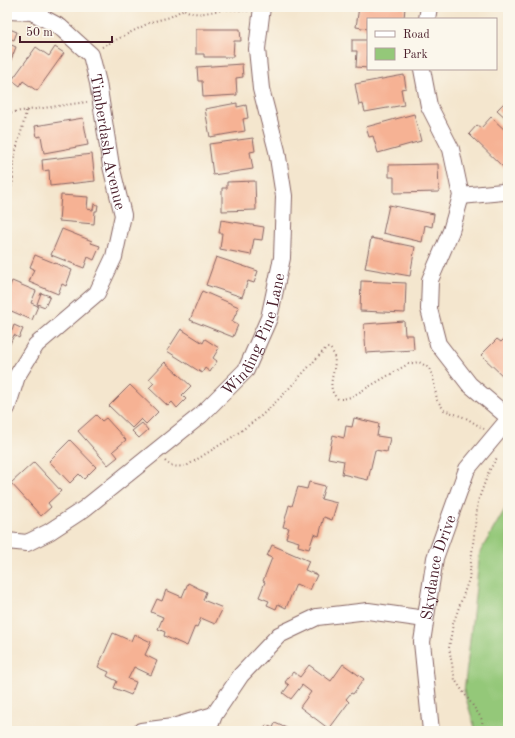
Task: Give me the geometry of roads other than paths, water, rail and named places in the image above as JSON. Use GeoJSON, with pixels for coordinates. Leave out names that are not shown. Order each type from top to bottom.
{"type":"FeatureCollection","features":[{"type":"Feature","properties":{"kind":"street"},"geometry":{"type":"LineString","coordinates":[[427,18],[429,7]]}},
{"type":"Feature","properties":{"kind":"street","name":"Winding Pine Lane"},"geometry":{"type":"LineString","coordinates":[[7,541],[27,543],[49,532],[84,509],[201,415],[246,370],[269,318],[282,258],[284,196],[277,151],[261,89],[257,49],[262,10]]}},
{"type":"Feature","properties":{"kind":"street","name":"Timberdash Avenue"},"geometry":{"type":"LineString","coordinates":[[7,11],[32,12],[60,27],[91,55],[98,83],[111,166],[123,216],[114,257],[97,293],[36,345],[18,376],[7,408]]}},
{"type":"Feature","properties":{"kind":"street"},"geometry":{"type":"LineString","coordinates":[[422,70],[429,106],[451,149],[461,196],[451,231],[430,280],[429,309],[438,344],[469,384],[508,417]]}},
{"type":"Feature","properties":{"kind":"street"},"geometry":{"type":"LineString","coordinates":[[461,196],[503,192],[508,189]]}},
{"type":"Feature","properties":{"kind":"street","name":"Skydance Drive"},"geometry":{"type":"LineString","coordinates":[[431,731],[422,642],[435,558],[467,469],[508,420]]}},
{"type":"Feature","properties":{"kind":"street"},"geometry":{"type":"LineString","coordinates":[[208,731],[214,715],[242,674],[279,635],[317,617],[368,611],[425,620]]}},
{"type":"Feature","properties":{"kind":"street"},"geometry":{"type":"LineString","coordinates":[[141,731],[173,727],[214,715]]}}]}
